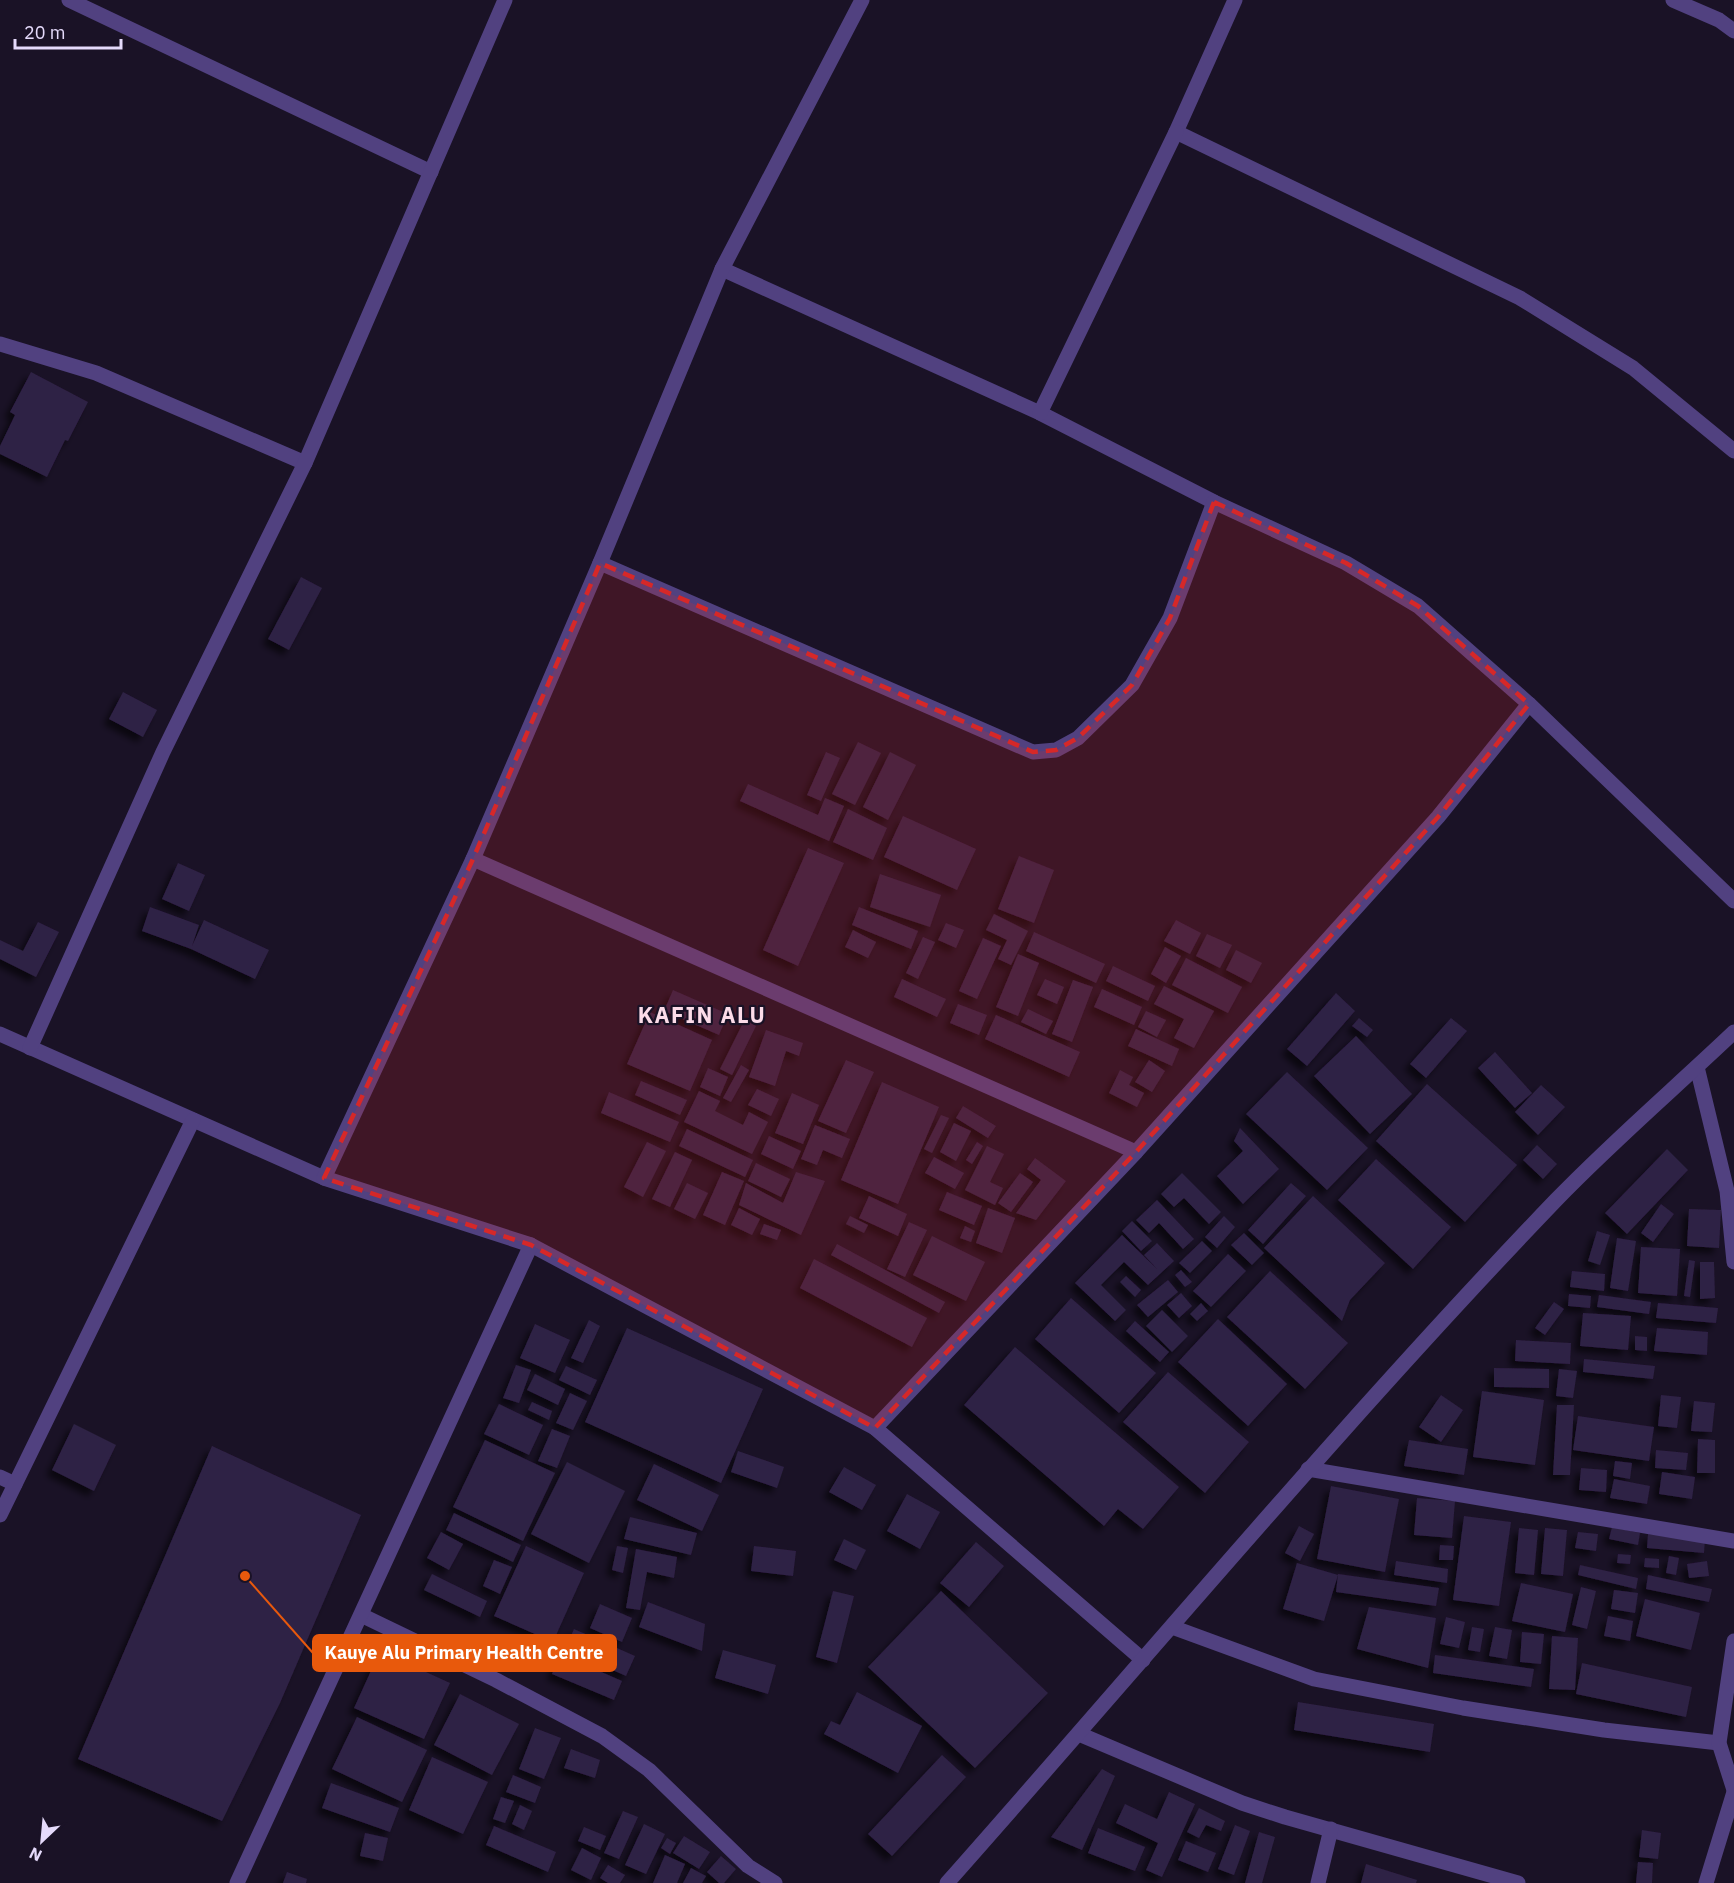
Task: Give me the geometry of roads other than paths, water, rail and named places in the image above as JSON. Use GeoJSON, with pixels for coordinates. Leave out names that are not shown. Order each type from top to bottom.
{"type":"FeatureCollection","features":[{"type":"Feature","properties":{"kind":"street"},"geometry":{"type":"LineString","coordinates":[[69,0],[431,172]]}},
{"type":"Feature","properties":{"kind":"street"},"geometry":{"type":"LineString","coordinates":[[30,1048],[163,752],[305,463],[505,0]]}},
{"type":"Feature","properties":{"kind":"street"},"geometry":{"type":"LineString","coordinates":[[324,1178],[473,859],[722,269],[862,0]]}},
{"type":"Feature","properties":{"kind":"street"},"geometry":{"type":"LineString","coordinates":[[1040,413],[1176,132],[1235,0]]}},
{"type":"Feature","properties":{"kind":"street"},"geometry":{"type":"LineString","coordinates":[[1673,0],[1719,20],[1734,31]]}},
{"type":"Feature","properties":{"kind":"street"},"geometry":{"type":"LineString","coordinates":[[1176,132],[1520,298],[1633,368],[1734,451]]}},
{"type":"Feature","properties":{"kind":"street"},"geometry":{"type":"LineString","coordinates":[[722,269],[1040,413],[1214,502],[1346,563],[1418,606],[1529,704],[1734,901]]}},
{"type":"Feature","properties":{"kind":"street"},"geometry":{"type":"LineString","coordinates":[[0,344],[96,373],[305,463]]}},
{"type":"Feature","properties":{"kind":"street"},"geometry":{"type":"LineString","coordinates":[[600,562],[1033,752],[1056,750],[1078,738],[1132,685],[1170,618],[1214,502]]}},
{"type":"Feature","properties":{"kind":"street"},"geometry":{"type":"LineString","coordinates":[[875,1428],[1136,1152],[1438,818],[1529,704]]}},
{"type":"Feature","properties":{"kind":"street"},"geometry":{"type":"LineString","coordinates":[[473,859],[1136,1152]]}},
{"type":"Feature","properties":{"kind":"street"},"geometry":{"type":"LineString","coordinates":[[947,1883],[1308,1469],[1557,1200],[1626,1131],[1734,1032]]}},
{"type":"Feature","properties":{"kind":"street"},"geometry":{"type":"LineString","coordinates":[[0,1034],[324,1178],[531,1245],[875,1428],[1143,1660]]}},
{"type":"Feature","properties":{"kind":"street"},"geometry":{"type":"LineString","coordinates":[[1697,1067],[1727,1191],[1734,1262]]}},
{"type":"Feature","properties":{"kind":"street"},"geometry":{"type":"LineString","coordinates":[[0,1515],[193,1120]]}},
{"type":"Feature","properties":{"kind":"street"},"geometry":{"type":"LineString","coordinates":[[237,1883],[531,1245]]}},
{"type":"Feature","properties":{"kind":"street"},"geometry":{"type":"LineString","coordinates":[[1308,1469],[1734,1541]]}},
{"type":"Feature","properties":{"kind":"street"},"geometry":{"type":"LineString","coordinates":[[0,1477],[15,1484]]}},
{"type":"Feature","properties":{"kind":"street"},"geometry":{"type":"LineString","coordinates":[[361,1615],[496,1680],[602,1736],[649,1770],[748,1866],[775,1883]]}},
{"type":"Feature","properties":{"kind":"street"},"geometry":{"type":"LineString","coordinates":[[1172,1627],[1314,1678],[1486,1711],[1604,1730],[1719,1743]]}},
{"type":"Feature","properties":{"kind":"street"},"geometry":{"type":"LineString","coordinates":[[1706,1883],[1734,1791],[1719,1743],[1734,1641]]}},
{"type":"Feature","properties":{"kind":"street"},"geometry":{"type":"LineString","coordinates":[[1078,1734],[1242,1803],[1518,1883]]}},
{"type":"Feature","properties":{"kind":"street"},"geometry":{"type":"LineString","coordinates":[[1318,1883],[1330,1829]]}},
{"type":"Feature","properties":{"kind":"place","name":"Kauye Alu Primary Health Centre"},"geometry":{"type":"Point","coordinates":[245,1576]}},
{"type":"Feature","properties":{"kind":"district","name":"KAFIN ALU"},"geometry":{"type":"Point","coordinates":[702,1015]}}]}
